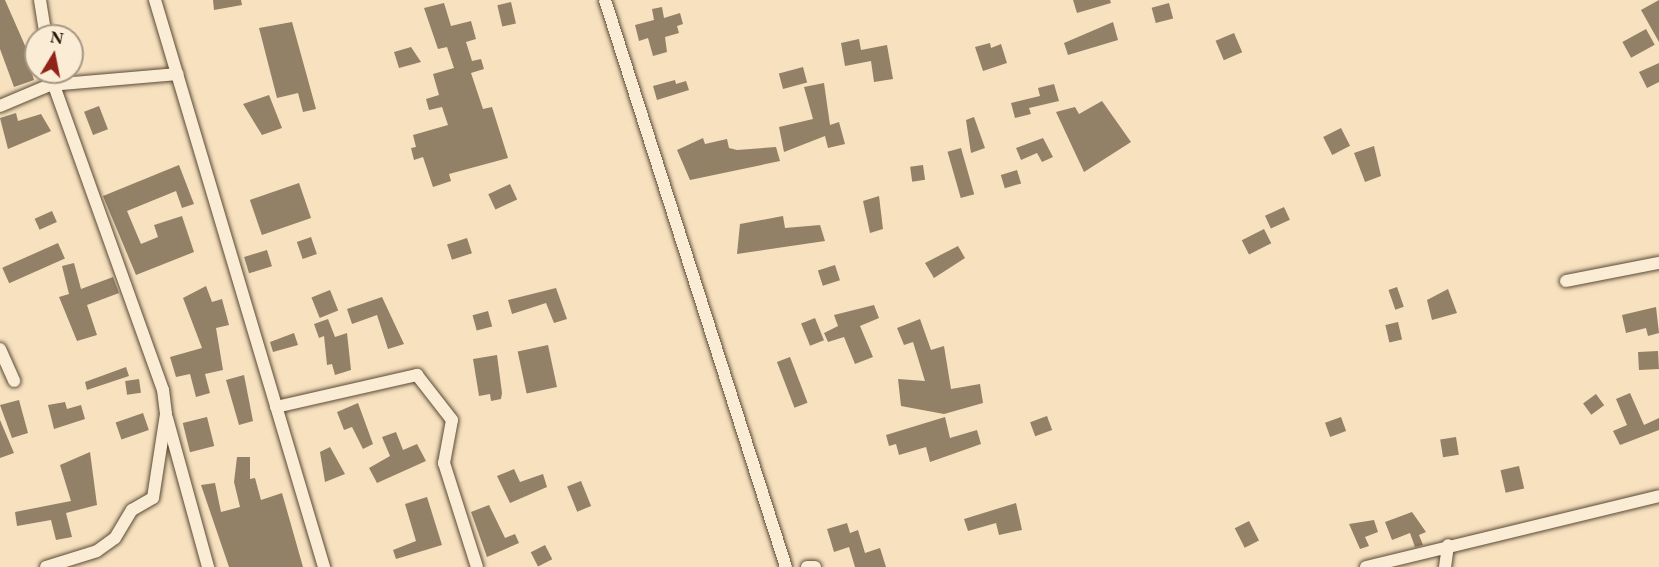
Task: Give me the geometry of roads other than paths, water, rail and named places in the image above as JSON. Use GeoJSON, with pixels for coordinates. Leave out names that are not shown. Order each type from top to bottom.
{"type":"FeatureCollection","features":[{"type":"Feature","properties":{"kind":"street"},"geometry":{"type":"LineString","coordinates":[[40,0],[44,24]]}},
{"type":"Feature","properties":{"kind":"street"},"geometry":{"type":"LineString","coordinates":[[155,0],[324,567]]}},
{"type":"Feature","properties":{"kind":"street"},"geometry":{"type":"LineString","coordinates":[[604,0],[786,567]]}},
{"type":"Feature","properties":{"kind":"street"},"geometry":{"type":"LineString","coordinates":[[84,77],[178,74]]}},
{"type":"Feature","properties":{"kind":"street"},"geometry":{"type":"LineString","coordinates":[[0,106],[38,84]]}},
{"type":"Feature","properties":{"kind":"street"},"geometry":{"type":"LineString","coordinates":[[51,84],[163,390],[166,414],[208,567]]}},
{"type":"Feature","properties":{"kind":"street"},"geometry":{"type":"LineString","coordinates":[[1566,281],[1659,264]]}},
{"type":"Feature","properties":{"kind":"street"},"geometry":{"type":"LineString","coordinates":[[0,349],[14,381]]}},
{"type":"Feature","properties":{"kind":"street"},"geometry":{"type":"LineString","coordinates":[[276,407],[417,375],[452,420],[444,463],[477,567]]}},
{"type":"Feature","properties":{"kind":"street"},"geometry":{"type":"LineString","coordinates":[[46,567],[97,551],[115,538],[132,510],[153,498],[166,414]]}},
{"type":"Feature","properties":{"kind":"street"},"geometry":{"type":"LineString","coordinates":[[1366,567],[1448,545],[1659,496]]}},
{"type":"Feature","properties":{"kind":"street"},"geometry":{"type":"LineString","coordinates":[[1446,567],[1448,545]]}},
{"type":"Feature","properties":{"kind":"street"},"geometry":{"type":"LineString","coordinates":[[807,567],[815,567]]}}]}
